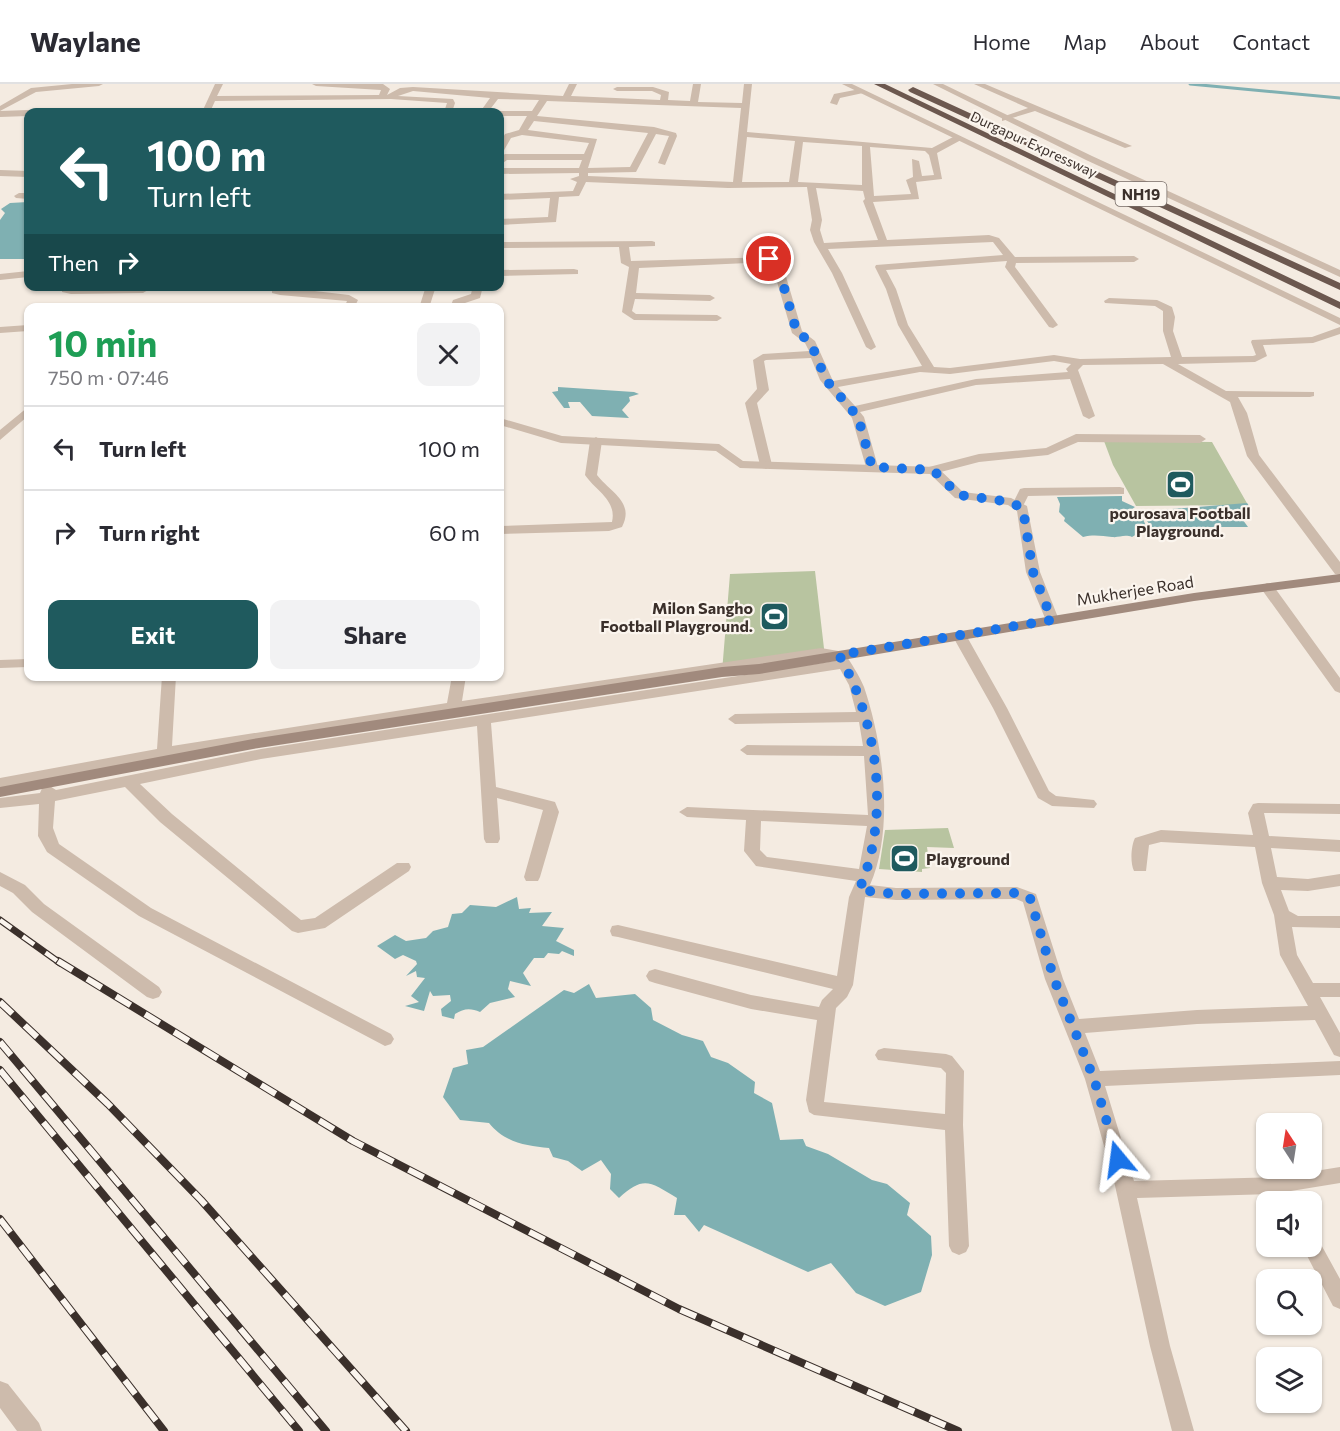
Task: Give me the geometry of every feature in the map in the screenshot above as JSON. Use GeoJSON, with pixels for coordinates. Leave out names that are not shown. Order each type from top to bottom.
{"type":"FeatureCollection","features":[{"type":"Feature","properties":{"kind":"highway","name":"Durgapur Expressway"},"geometry":{"type":"LineString","coordinates":[[879,84],[1340,306]]}},
{"type":"Feature","properties":{"kind":"highway","name":"Durgapur Expressway"},"geometry":{"type":"LineString","coordinates":[[901,84],[1340,287]]}},
{"type":"Feature","properties":{"kind":"main road","name":"Mukherjee Road"},"geometry":{"type":"LineString","coordinates":[[0,792],[253,744],[722,672],[842,660],[959,635],[1267,587],[1340,578]]}},
{"type":"Feature","properties":{"kind":"street"},"geometry":{"type":"LineString","coordinates":[[0,109],[25,93],[57,85],[99,84]]}},
{"type":"Feature","properties":{"kind":"street"},"geometry":{"type":"LineString","coordinates":[[208,108],[219,84]]}},
{"type":"Feature","properties":{"kind":"street"},"geometry":{"type":"LineString","coordinates":[[316,84],[381,86],[386,89],[381,97]]}},
{"type":"Feature","properties":{"kind":"street"},"geometry":{"type":"LineString","coordinates":[[566,98],[573,84]]}},
{"type":"Feature","properties":{"kind":"street"},"geometry":{"type":"LineString","coordinates":[[697,84],[706,96]]}},
{"type":"Feature","properties":{"kind":"street"},"geometry":{"type":"LineString","coordinates":[[734,185],[737,184],[743,134],[744,99],[748,84]]}},
{"type":"Feature","properties":{"kind":"street"},"geometry":{"type":"LineString","coordinates":[[846,84],[1340,322]]}},
{"type":"Feature","properties":{"kind":"street"},"geometry":{"type":"LineString","coordinates":[[937,84],[1005,119],[1340,274]]}},
{"type":"Feature","properties":{"kind":"street"},"geometry":{"type":"LineString","coordinates":[[978,84],[1128,146]]}},
{"type":"Feature","properties":{"kind":"street"},"geometry":{"type":"LineString","coordinates":[[393,101],[405,89],[435,87],[496,96],[543,98],[663,102],[706,96],[744,99]]}},
{"type":"Feature","properties":{"kind":"street"},"geometry":{"type":"LineString","coordinates":[[522,132],[543,98],[545,87]]}},
{"type":"Feature","properties":{"kind":"street"},"geometry":{"type":"LineString","coordinates":[[617,88],[655,89],[666,94],[663,102]]}},
{"type":"Feature","properties":{"kind":"street"},"geometry":{"type":"LineString","coordinates":[[834,103],[837,96],[860,91]]}},
{"type":"Feature","properties":{"kind":"street"},"geometry":{"type":"LineString","coordinates":[[487,108],[496,96]]}},
{"type":"Feature","properties":{"kind":"street"},"geometry":{"type":"LineString","coordinates":[[212,99],[381,97],[393,101],[450,101],[449,108]]}},
{"type":"Feature","properties":{"kind":"street"},"geometry":{"type":"LineString","coordinates":[[330,108],[342,98]]}},
{"type":"Feature","properties":{"kind":"street"},"geometry":{"type":"LineString","coordinates":[[595,125],[611,99]]}},
{"type":"Feature","properties":{"kind":"street"},"geometry":{"type":"LineString","coordinates":[[1005,119],[1035,108]]}},
{"type":"Feature","properties":{"kind":"street"},"geometry":{"type":"LineString","coordinates":[[0,114],[24,113]]}},
{"type":"Feature","properties":{"kind":"street"},"geometry":{"type":"LineString","coordinates":[[504,113],[654,130],[673,135],[662,163]]}},
{"type":"Feature","properties":{"kind":"street"},"geometry":{"type":"LineString","coordinates":[[504,175],[583,174],[635,169],[654,130]]}},
{"type":"Feature","properties":{"kind":"street"},"geometry":{"type":"LineString","coordinates":[[504,145],[508,136],[522,132],[594,142],[587,157],[577,194],[504,197]]}},
{"type":"Feature","properties":{"kind":"street"},"geometry":{"type":"LineString","coordinates":[[743,134],[799,141],[918,147],[931,152],[958,138]]}},
{"type":"Feature","properties":{"kind":"street"},"geometry":{"type":"LineString","coordinates":[[798,185],[792,181],[799,141]]}},
{"type":"Feature","properties":{"kind":"street"},"geometry":{"type":"LineString","coordinates":[[866,145],[867,188],[870,200],[868,203],[883,242]]}},
{"type":"Feature","properties":{"kind":"street"},"geometry":{"type":"LineString","coordinates":[[504,152],[587,157]]}},
{"type":"Feature","properties":{"kind":"street"},"geometry":{"type":"LineString","coordinates":[[870,200],[916,197],[911,182],[939,177],[931,152]]}},
{"type":"Feature","properties":{"kind":"street"},"geometry":{"type":"LineString","coordinates":[[915,161],[918,179]]}},
{"type":"Feature","properties":{"kind":"street"},"geometry":{"type":"LineString","coordinates":[[1,174],[24,174]]}},
{"type":"Feature","properties":{"kind":"street"},"geometry":{"type":"LineString","coordinates":[[583,174],[734,185],[867,188]]}},
{"type":"Feature","properties":{"kind":"street"},"geometry":{"type":"LineString","coordinates":[[811,186],[817,220],[815,230],[820,246],[837,273],[871,347]]}},
{"type":"Feature","properties":{"kind":"street"},"geometry":{"type":"LineString","coordinates":[[504,222],[553,220],[555,195]]}},
{"type":"Feature","properties":{"kind":"street"},"geometry":{"type":"LineString","coordinates":[[820,246],[989,238],[996,240],[1010,259],[1010,267],[1053,324]]}},
{"type":"Feature","properties":{"kind":"street"},"geometry":{"type":"LineString","coordinates":[[624,244],[626,263],[634,265],[773,260],[777,263],[797,333],[810,341],[831,386],[853,410],[860,423],[872,467]]}},
{"type":"Feature","properties":{"kind":"street"},"geometry":{"type":"LineString","coordinates":[[504,245],[652,244]]}},
{"type":"Feature","properties":{"kind":"street"},"geometry":{"type":"LineString","coordinates":[[928,368],[903,325],[891,289],[880,267],[1010,259],[1134,259]]}},
{"type":"Feature","properties":{"kind":"street"},"geometry":{"type":"LineString","coordinates":[[634,265],[627,312],[634,317],[717,318]]}},
{"type":"Feature","properties":{"kind":"street"},"geometry":{"type":"LineString","coordinates":[[504,273],[574,272]]}},
{"type":"Feature","properties":{"kind":"street"},"geometry":{"type":"LineString","coordinates":[[0,277],[24,274]]}},
{"type":"Feature","properties":{"kind":"street"},"geometry":{"type":"LineString","coordinates":[[276,291],[328,294],[349,298],[352,300],[351,303]]}},
{"type":"Feature","properties":{"kind":"street"},"geometry":{"type":"LineString","coordinates":[[457,303],[476,296],[477,291]]}},
{"type":"Feature","properties":{"kind":"street"},"geometry":{"type":"LineString","coordinates":[[631,293],[638,297],[710,298]]}},
{"type":"Feature","properties":{"kind":"street"},"geometry":{"type":"LineString","coordinates":[[1109,301],[1164,305],[1170,317],[1168,331],[1177,359]]}},
{"type":"Feature","properties":{"kind":"street"},"geometry":{"type":"LineString","coordinates":[[0,330],[24,328]]}},
{"type":"Feature","properties":{"kind":"street"},"geometry":{"type":"LineString","coordinates":[[831,386],[928,368],[950,371],[1054,358],[1080,362],[1255,359],[1262,356],[1257,342],[1313,340],[1340,330]]}},
{"type":"Feature","properties":{"kind":"street"},"geometry":{"type":"LineString","coordinates":[[766,465],[751,403],[763,390],[758,360],[763,357],[816,354]]}},
{"type":"Feature","properties":{"kind":"street"},"geometry":{"type":"LineString","coordinates":[[1163,360],[1226,394],[1240,409],[1246,444],[1253,456],[1340,571]]}},
{"type":"Feature","properties":{"kind":"street"},"geometry":{"type":"LineString","coordinates":[[1080,362],[1072,366],[1089,416]]}},
{"type":"Feature","properties":{"kind":"street"},"geometry":{"type":"LineString","coordinates":[[853,410],[976,382],[1075,375]]}},
{"type":"Feature","properties":{"kind":"street"},"geometry":{"type":"LineString","coordinates":[[1226,394],[1310,394]]}},
{"type":"Feature","properties":{"kind":"street"},"geometry":{"type":"LineString","coordinates":[[0,436],[24,414]]}},
{"type":"Feature","properties":{"kind":"street"},"geometry":{"type":"LineString","coordinates":[[504,422],[548,436],[712,447],[725,451],[740,464],[933,470],[979,458],[1048,451],[1076,438],[1200,439]]}},
{"type":"Feature","properties":{"kind":"street"},"geometry":{"type":"LineString","coordinates":[[504,530],[609,528],[618,524],[620,517],[617,499],[591,475],[596,441]]}},
{"type":"Feature","properties":{"kind":"street"},"geometry":{"type":"LineString","coordinates":[[933,470],[959,495],[1018,505],[1023,509],[1033,572],[1052,620]]}},
{"type":"Feature","properties":{"kind":"street"},"geometry":{"type":"LineString","coordinates":[[1018,505],[1024,492],[1119,491]]}},
{"type":"Feature","properties":{"kind":"street"},"geometry":{"type":"LineString","coordinates":[[1267,587],[1340,688]]}},
{"type":"Feature","properties":{"kind":"street"},"geometry":{"type":"LineString","coordinates":[[959,635],[1000,708],[1043,794],[1052,801],[1089,804]]}},
{"type":"Feature","properties":{"kind":"street"},"geometry":{"type":"LineString","coordinates":[[0,783],[164,753],[821,652],[842,660],[856,685],[873,751],[875,821],[844,985],[841,992],[828,1005],[816,1106],[830,1110],[948,1122],[954,1125]]}},
{"type":"Feature","properties":{"kind":"street"},"geometry":{"type":"LineString","coordinates":[[0,803],[48,797],[261,754],[484,722],[842,660]]}},
{"type":"Feature","properties":{"kind":"street"},"geometry":{"type":"LineString","coordinates":[[0,663],[24,663]]}},
{"type":"Feature","properties":{"kind":"street"},"geometry":{"type":"LineString","coordinates":[[164,753],[169,681]]}},
{"type":"Feature","properties":{"kind":"street"},"geometry":{"type":"LineString","coordinates":[[453,708],[458,681]]}},
{"type":"Feature","properties":{"kind":"street"},"geometry":{"type":"LineString","coordinates":[[735,719],[866,717]]}},
{"type":"Feature","properties":{"kind":"street"},"geometry":{"type":"LineString","coordinates":[[484,722],[492,839]]}},
{"type":"Feature","properties":{"kind":"street"},"geometry":{"type":"LineString","coordinates":[[747,750],[873,751]]}},
{"type":"Feature","properties":{"kind":"street"},"geometry":{"type":"LineString","coordinates":[[50,775],[46,841],[53,848],[145,912],[385,1039]]}},
{"type":"Feature","properties":{"kind":"street"},"geometry":{"type":"LineString","coordinates":[[127,780],[166,818],[298,927],[318,924],[403,867]]}},
{"type":"Feature","properties":{"kind":"street"},"geometry":{"type":"LineString","coordinates":[[489,791],[550,806],[551,812],[532,877]]}},
{"type":"Feature","properties":{"kind":"street"},"geometry":{"type":"LineString","coordinates":[[1340,809],[1258,808],[1257,813],[1270,884],[1282,915],[1289,956],[1340,1050]]}},
{"type":"Feature","properties":{"kind":"street"},"geometry":{"type":"LineString","coordinates":[[687,812],[875,821]]}},
{"type":"Feature","properties":{"kind":"street"},"geometry":{"type":"LineString","coordinates":[[754,816],[752,851],[762,862],[862,883],[896,894],[1025,894],[1030,898],[1054,979],[1094,1079],[1126,1190],[1160,1346],[1183,1431]]}},
{"type":"Feature","properties":{"kind":"street"},"geometry":{"type":"LineString","coordinates":[[1140,867],[1142,842],[1150,838],[1340,846]]}},
{"type":"Feature","properties":{"kind":"street"},"geometry":{"type":"LineString","coordinates":[[0,878],[19,889],[38,908],[153,992]]}},
{"type":"Feature","properties":{"kind":"street"},"geometry":{"type":"LineString","coordinates":[[1270,884],[1308,885],[1340,880]]}},
{"type":"Feature","properties":{"kind":"street"},"geometry":{"type":"LineString","coordinates":[[1282,915],[1296,922],[1340,921]]}},
{"type":"Feature","properties":{"kind":"street"},"geometry":{"type":"LineString","coordinates":[[618,931],[844,985]]}},
{"type":"Feature","properties":{"kind":"street"},"geometry":{"type":"LineString","coordinates":[[655,976],[751,1002],[826,1015]]}},
{"type":"Feature","properties":{"kind":"street"},"geometry":{"type":"LineString","coordinates":[[1307,990],[1340,990]]}},
{"type":"Feature","properties":{"kind":"street"},"geometry":{"type":"LineString","coordinates":[[1073,1027],[1197,1017],[1320,1013]]}},
{"type":"Feature","properties":{"kind":"street"},"geometry":{"type":"LineString","coordinates":[[884,1055],[946,1061],[955,1071],[954,1125],[959,1246]]}},
{"type":"Feature","properties":{"kind":"street"},"geometry":{"type":"LineString","coordinates":[[1094,1079],[1340,1068]]}},
{"type":"Feature","properties":{"kind":"street"},"geometry":{"type":"LineString","coordinates":[[1288,1191],[1340,1175]]}},
{"type":"Feature","properties":{"kind":"street"},"geometry":{"type":"LineString","coordinates":[[1126,1190],[1256,1192]]}},
{"type":"Feature","properties":{"kind":"street"},"geometry":{"type":"LineString","coordinates":[[1318,1257],[1338,1292]]}},
{"type":"Feature","properties":{"kind":"street"},"geometry":{"type":"LineString","coordinates":[[0,1391],[31,1431]]}},
{"type":"Feature","properties":{"kind":"green space","name":"pourosava Football Playground."},"geometry":{"type":"Polygon","coordinates":[[[1104,441],[1212,442],[1248,505],[1136,506],[1113,465],[1104,441]]]}},
{"type":"Feature","properties":{"kind":"green space","name":"Milon Sangho Football Playground."},"geometry":{"type":"Polygon","coordinates":[[[815,571],[825,657],[722,672],[730,574],[815,571]]]}},
{"type":"Feature","properties":{"kind":"green space","name":"Playground"},"geometry":{"type":"Polygon","coordinates":[[[948,828],[954,848],[927,847],[930,868],[922,869],[922,872],[879,869],[885,830],[948,828]]]}},
{"type":"Feature","properties":{"kind":"water"},"geometry":{"type":"Polygon","coordinates":[[[24,202],[24,259],[0,259],[0,220],[5,213],[1,209],[10,203],[24,202]]]}},
{"type":"Feature","properties":{"kind":"water"},"geometry":{"type":"Polygon","coordinates":[[[558,387],[639,394],[629,397],[630,401],[622,410],[629,418],[592,416],[580,402],[568,402],[570,408],[564,408],[552,392],[558,391],[558,387]]]}},
{"type":"Feature","properties":{"kind":"water"},"geometry":{"type":"Polygon","coordinates":[[[1122,496],[1122,501],[1135,507],[1132,509],[1141,515],[1147,528],[1132,537],[1094,535],[1083,537],[1064,521],[1065,518],[1059,512],[1060,504],[1057,497],[1122,496]]]}},
{"type":"Feature","properties":{"kind":"water"},"geometry":{"type":"Polygon","coordinates":[[[1247,503],[1252,510],[1240,516],[1248,527],[1151,527],[1144,516],[1147,511],[1247,503]]]}},
{"type":"Feature","properties":{"kind":"water"},"geometry":{"type":"Polygon","coordinates":[[[517,897],[519,909],[531,908],[529,913],[552,912],[542,926],[564,928],[556,941],[574,950],[574,956],[562,951],[559,954],[548,953],[544,958],[534,958],[523,973],[531,986],[510,981],[508,989],[515,997],[490,1003],[480,1012],[471,1009],[464,1010],[455,1014],[454,1019],[442,1016],[441,1009],[451,1001],[450,995],[433,996],[430,991],[424,1011],[405,1006],[419,1002],[411,996],[425,978],[417,977],[416,971],[406,976],[417,964],[416,961],[403,955],[395,959],[377,946],[395,935],[406,941],[426,938],[433,931],[448,927],[452,914],[462,913],[470,905],[496,907],[517,897]]]}},
{"type":"Feature","properties":{"kind":"water"},"geometry":{"type":"Polygon","coordinates":[[[589,984],[596,998],[635,994],[651,1008],[653,1020],[682,1035],[703,1041],[711,1057],[728,1063],[755,1082],[754,1093],[772,1103],[780,1140],[803,1139],[806,1146],[828,1154],[872,1180],[887,1184],[910,1203],[907,1215],[931,1236],[932,1255],[921,1292],[885,1306],[856,1293],[831,1263],[808,1272],[704,1225],[699,1232],[685,1215],[674,1215],[677,1198],[653,1185],[647,1183],[635,1186],[619,1198],[610,1189],[611,1174],[601,1160],[582,1171],[568,1161],[553,1157],[549,1148],[516,1142],[501,1135],[489,1123],[460,1120],[443,1097],[453,1068],[468,1064],[466,1050],[483,1047],[564,990],[574,993],[589,984]]]}},
{"type":"Feature","properties":{"kind":"waterway"},"geometry":{"type":"LineString","coordinates":[[1190,84],[1340,98]]}},
{"type":"Feature","properties":{"kind":"railway"},"geometry":{"type":"LineString","coordinates":[[0,920],[60,963]]}},
{"type":"Feature","properties":{"kind":"railway"},"geometry":{"type":"LineString","coordinates":[[58,961],[353,1141],[679,1309],[958,1431]]}},
{"type":"Feature","properties":{"kind":"railway"},"geometry":{"type":"LineString","coordinates":[[0,1002],[108,1104],[201,1200],[406,1431]]}},
{"type":"Feature","properties":{"kind":"railway"},"geometry":{"type":"LineString","coordinates":[[0,1042],[326,1431]]}},
{"type":"Feature","properties":{"kind":"railway"},"geometry":{"type":"LineString","coordinates":[[0,1070],[299,1431]]}},
{"type":"Feature","properties":{"kind":"railway"},"geometry":{"type":"LineString","coordinates":[[0,1219],[164,1431]]}},
{"type":"Feature","properties":{"kind":"place","name":"pourosava Football Playground."},"geometry":{"type":"Point","coordinates":[1180,484]}},
{"type":"Feature","properties":{"kind":"place","name":"Milon Sangho Football Playground."},"geometry":{"type":"Point","coordinates":[774,616]}},
{"type":"Feature","properties":{"kind":"place","name":"Playground"},"geometry":{"type":"Point","coordinates":[905,858]}},
{"type":"Feature","properties":{"kind":"route"},"geometry":{"type":"LineString","coordinates":[[769,259],[777,263],[797,333],[810,341],[826,380],[858,417],[872,467],[933,470],[939,473],[959,495],[1011,502],[1023,509],[1029,557],[1052,620],[839,655],[856,685],[873,751],[876,805],[874,840],[866,876],[859,890],[896,894],[1017,893],[1025,894],[1030,898],[1054,979],[1094,1079],[1118,1159]]}}]}
